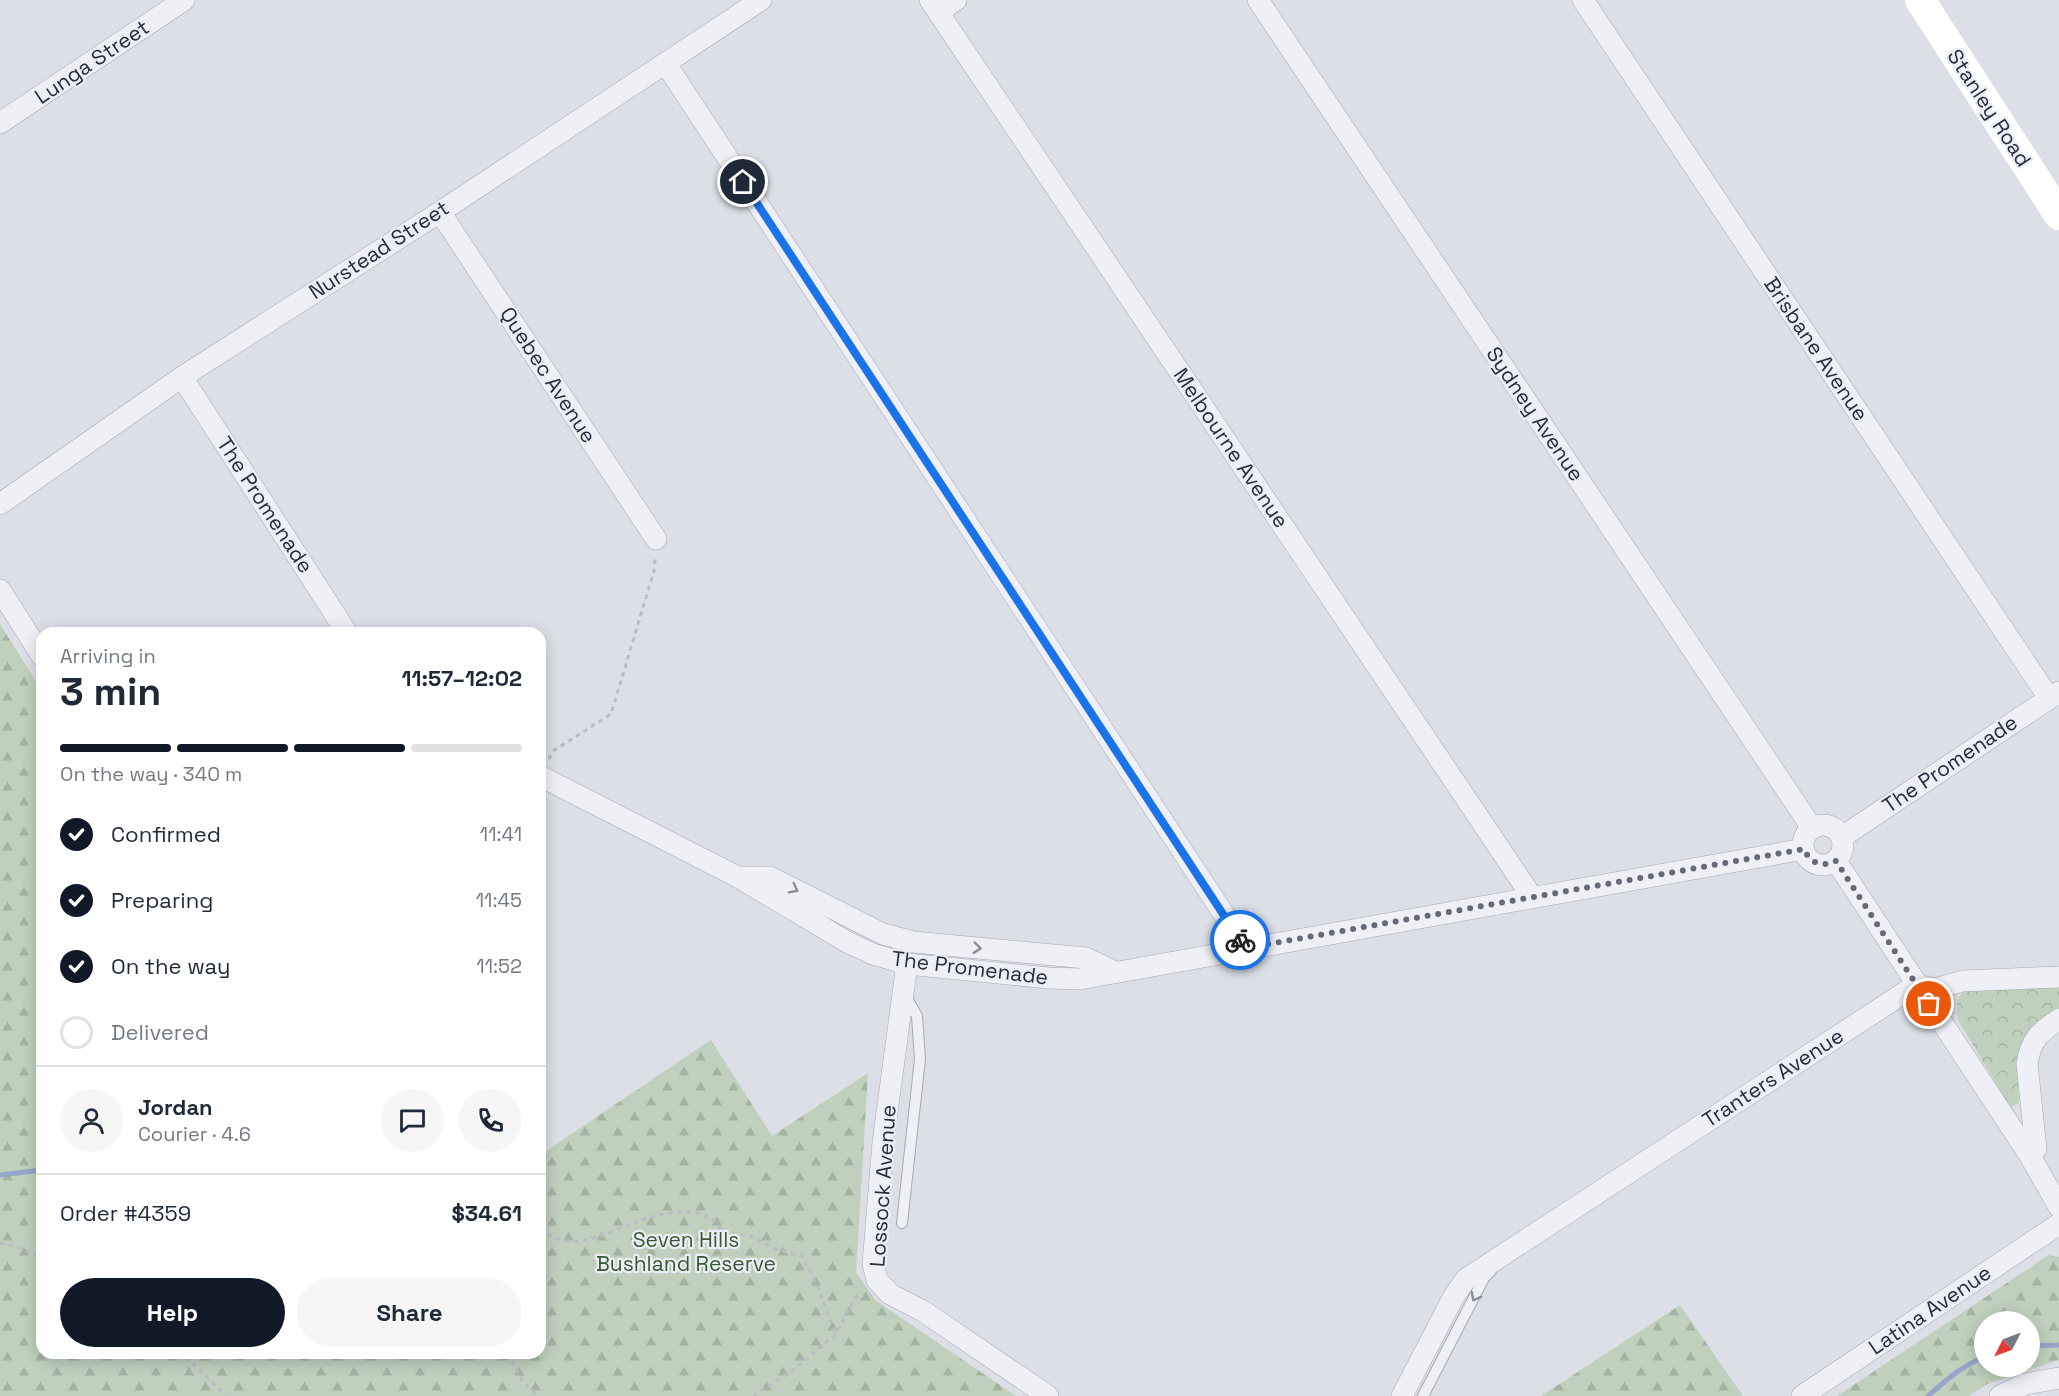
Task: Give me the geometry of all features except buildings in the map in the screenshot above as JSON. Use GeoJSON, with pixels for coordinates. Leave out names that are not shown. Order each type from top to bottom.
{"type":"FeatureCollection","features":[{"type":"Feature","properties":{"kind":"main road","name":"Stanley Road"},"geometry":{"type":"LineString","coordinates":[[1920,0],[2059,215]]}},
{"type":"Feature","properties":{"kind":"street","name":"Lunga Street"},"geometry":{"type":"LineString","coordinates":[[0,123],[184,0]]}},
{"type":"Feature","properties":{"kind":"street","name":"Nurstead Street"},"geometry":{"type":"LineString","coordinates":[[0,504],[182,377],[440,212],[761,0]]}},
{"type":"Feature","properties":{"kind":"street"},"geometry":{"type":"LineString","coordinates":[[934,6],[956,0]]}},
{"type":"Feature","properties":{"kind":"street","name":"Sydney Avenue"},"geometry":{"type":"LineString","coordinates":[[1258,0],[1812,828]]}},
{"type":"Feature","properties":{"kind":"street","name":"Brisbane Avenue"},"geometry":{"type":"LineString","coordinates":[[1583,0],[2054,695]]}},
{"type":"Feature","properties":{"kind":"street","name":"Melbourne Avenue"},"geometry":{"type":"LineString","coordinates":[[934,6],[1532,897]]}},
{"type":"Feature","properties":{"kind":"street"},"geometry":{"type":"LineString","coordinates":[[666,64],[1246,948]]}},
{"type":"Feature","properties":{"kind":"street","name":"Quebec Avenue"},"geometry":{"type":"LineString","coordinates":[[440,212],[657,539]]}},
{"type":"Feature","properties":{"kind":"street","name":"The Promenade"},"geometry":{"type":"LineString","coordinates":[[182,377],[343,627]]}},
{"type":"Feature","properties":{"kind":"street"},"geometry":{"type":"LineString","coordinates":[[0,590],[36,647]]}},
{"type":"Feature","properties":{"kind":"street","name":"The Promenade"},"geometry":{"type":"LineString","coordinates":[[1842,837],[2054,695]]}},
{"type":"Feature","properties":{"kind":"street","name":"The Promenade"},"geometry":{"type":"LineString","coordinates":[[546,774],[738,877],[847,942],[873,954],[907,964],[1048,978],[1080,979],[1804,849]]}},
{"type":"Feature","properties":{"kind":"street"},"geometry":{"type":"LineString","coordinates":[[1829,826],[1839,832],[1842,837],[1843,850],[1836,861],[1823,865],[1811,860],[1804,849],[1805,837],[1812,828],[1829,826]]}},
{"type":"Feature","properties":{"kind":"street"},"geometry":{"type":"LineString","coordinates":[[1836,861],[2030,1156],[2059,1207]]}},
{"type":"Feature","properties":{"kind":"street","name":"The Promenade"},"geometry":{"type":"LineString","coordinates":[[738,877],[770,876],[883,934],[913,942],[1086,958],[1115,972]]}},
{"type":"Feature","properties":{"kind":"street","name":"Lossock Avenue"},"geometry":{"type":"LineString","coordinates":[[877,1280],[873,1264],[883,1142],[907,964]]}},
{"type":"Feature","properties":{"kind":"street"},"geometry":{"type":"LineString","coordinates":[[1916,985],[1935,989],[1962,981],[2059,977]]}},
{"type":"Feature","properties":{"kind":"street","name":"Tranters Avenue"},"geometry":{"type":"LineString","coordinates":[[1402,1396],[1466,1279],[1916,985]]}},
{"type":"Feature","properties":{"kind":"street"},"geometry":{"type":"LineString","coordinates":[[2030,1156],[2037,1149],[2027,1064],[2029,1053],[2032,1042],[2059,1019]]}},
{"type":"Feature","properties":{"kind":"street","name":"Latina Avenue"},"geometry":{"type":"LineString","coordinates":[[1802,1396],[2059,1224]]}},
{"type":"Feature","properties":{"kind":"street"},"geometry":{"type":"LineString","coordinates":[[877,1280],[890,1294],[923,1311],[1048,1396]]}},
{"type":"Feature","properties":{"kind":"street"},"geometry":{"type":"LineString","coordinates":[[2000,1396],[2025,1384],[2059,1378]]}},
{"type":"Feature","properties":{"kind":"lane","name":"Lossock Avenue"},"geometry":{"type":"LineString","coordinates":[[902,1223],[920,1059],[917,1016],[903,992]]}},
{"type":"Feature","properties":{"kind":"lane","name":"Tranters Avenue"},"geometry":{"type":"LineString","coordinates":[[1422,1396],[1484,1278],[1508,1250]]}},
{"type":"Feature","properties":{"kind":"path"},"geometry":{"type":"LineString","coordinates":[[546,764],[553,751],[611,714],[654,572],[657,539]]}},
{"type":"Feature","properties":{"kind":"path"},"geometry":{"type":"LineString","coordinates":[[546,1234],[555,1239],[578,1241],[648,1216],[681,1212],[711,1217],[724,1234],[748,1235],[776,1249],[802,1256],[816,1283],[836,1334]]}},
{"type":"Feature","properties":{"kind":"path"},"geometry":{"type":"LineString","coordinates":[[0,1243],[16,1246],[36,1255]]}},
{"type":"Feature","properties":{"kind":"path","name":"Lossock Avenue"},"geometry":{"type":"LineString","coordinates":[[753,1396],[793,1370],[836,1334],[855,1298],[877,1280]]}},
{"type":"Feature","properties":{"kind":"path"},"geometry":{"type":"LineString","coordinates":[[187,1359],[226,1396]]}},
{"type":"Feature","properties":{"kind":"path"},"geometry":{"type":"LineString","coordinates":[[511,1359],[523,1382],[538,1396]]}},
{"type":"Feature","properties":{"kind":"green space","name":"Seven Hills Bushland Reserve"},"geometry":{"type":"Polygon","coordinates":[[[0,624],[36,681],[36,1359],[546,1359],[546,1151],[711,1040],[772,1136],[868,1073],[856,1272],[875,1300],[1016,1396],[0,1396],[0,624]]]}},
{"type":"Feature","properties":{"kind":"green space"},"geometry":{"type":"Polygon","coordinates":[[[2059,986],[2059,1009],[2022,1043],[2017,1058],[2019,1103],[2010,1107],[1958,1020],[1958,1000],[1965,991],[2059,986]]]}},
{"type":"Feature","properties":{"kind":"green space"},"geometry":{"type":"Polygon","coordinates":[[[2049,1255],[2059,1257],[2059,1360],[2040,1366],[2040,1311],[1974,1311],[1974,1377],[2007,1377],[1989,1383],[1969,1396],[1837,1396],[2049,1255]]]}},
{"type":"Feature","properties":{"kind":"green space"},"geometry":{"type":"Polygon","coordinates":[[[1680,1305],[1743,1396],[1541,1396],[1680,1305]]]}},
{"type":"Feature","properties":{"kind":"waterway"},"geometry":{"type":"LineString","coordinates":[[0,1175],[36,1171]]}},
{"type":"Feature","properties":{"kind":"waterway"},"geometry":{"type":"LineString","coordinates":[[2040,1346],[2059,1345]]}},
{"type":"Feature","properties":{"kind":"waterway"},"geometry":{"type":"LineString","coordinates":[[1928,1396],[1961,1369],[1974,1362]]}},
{"type":"Feature","properties":{"kind":"way so far"},"geometry":{"type":"LineString","coordinates":[[1240,940],[1246,948],[1804,849],[1811,860],[1817,863],[1823,865],[1836,861],[1929,1004]]}},
{"type":"Feature","properties":{"kind":"route"},"geometry":{"type":"LineString","coordinates":[[743,182],[1240,940]]}}]}
